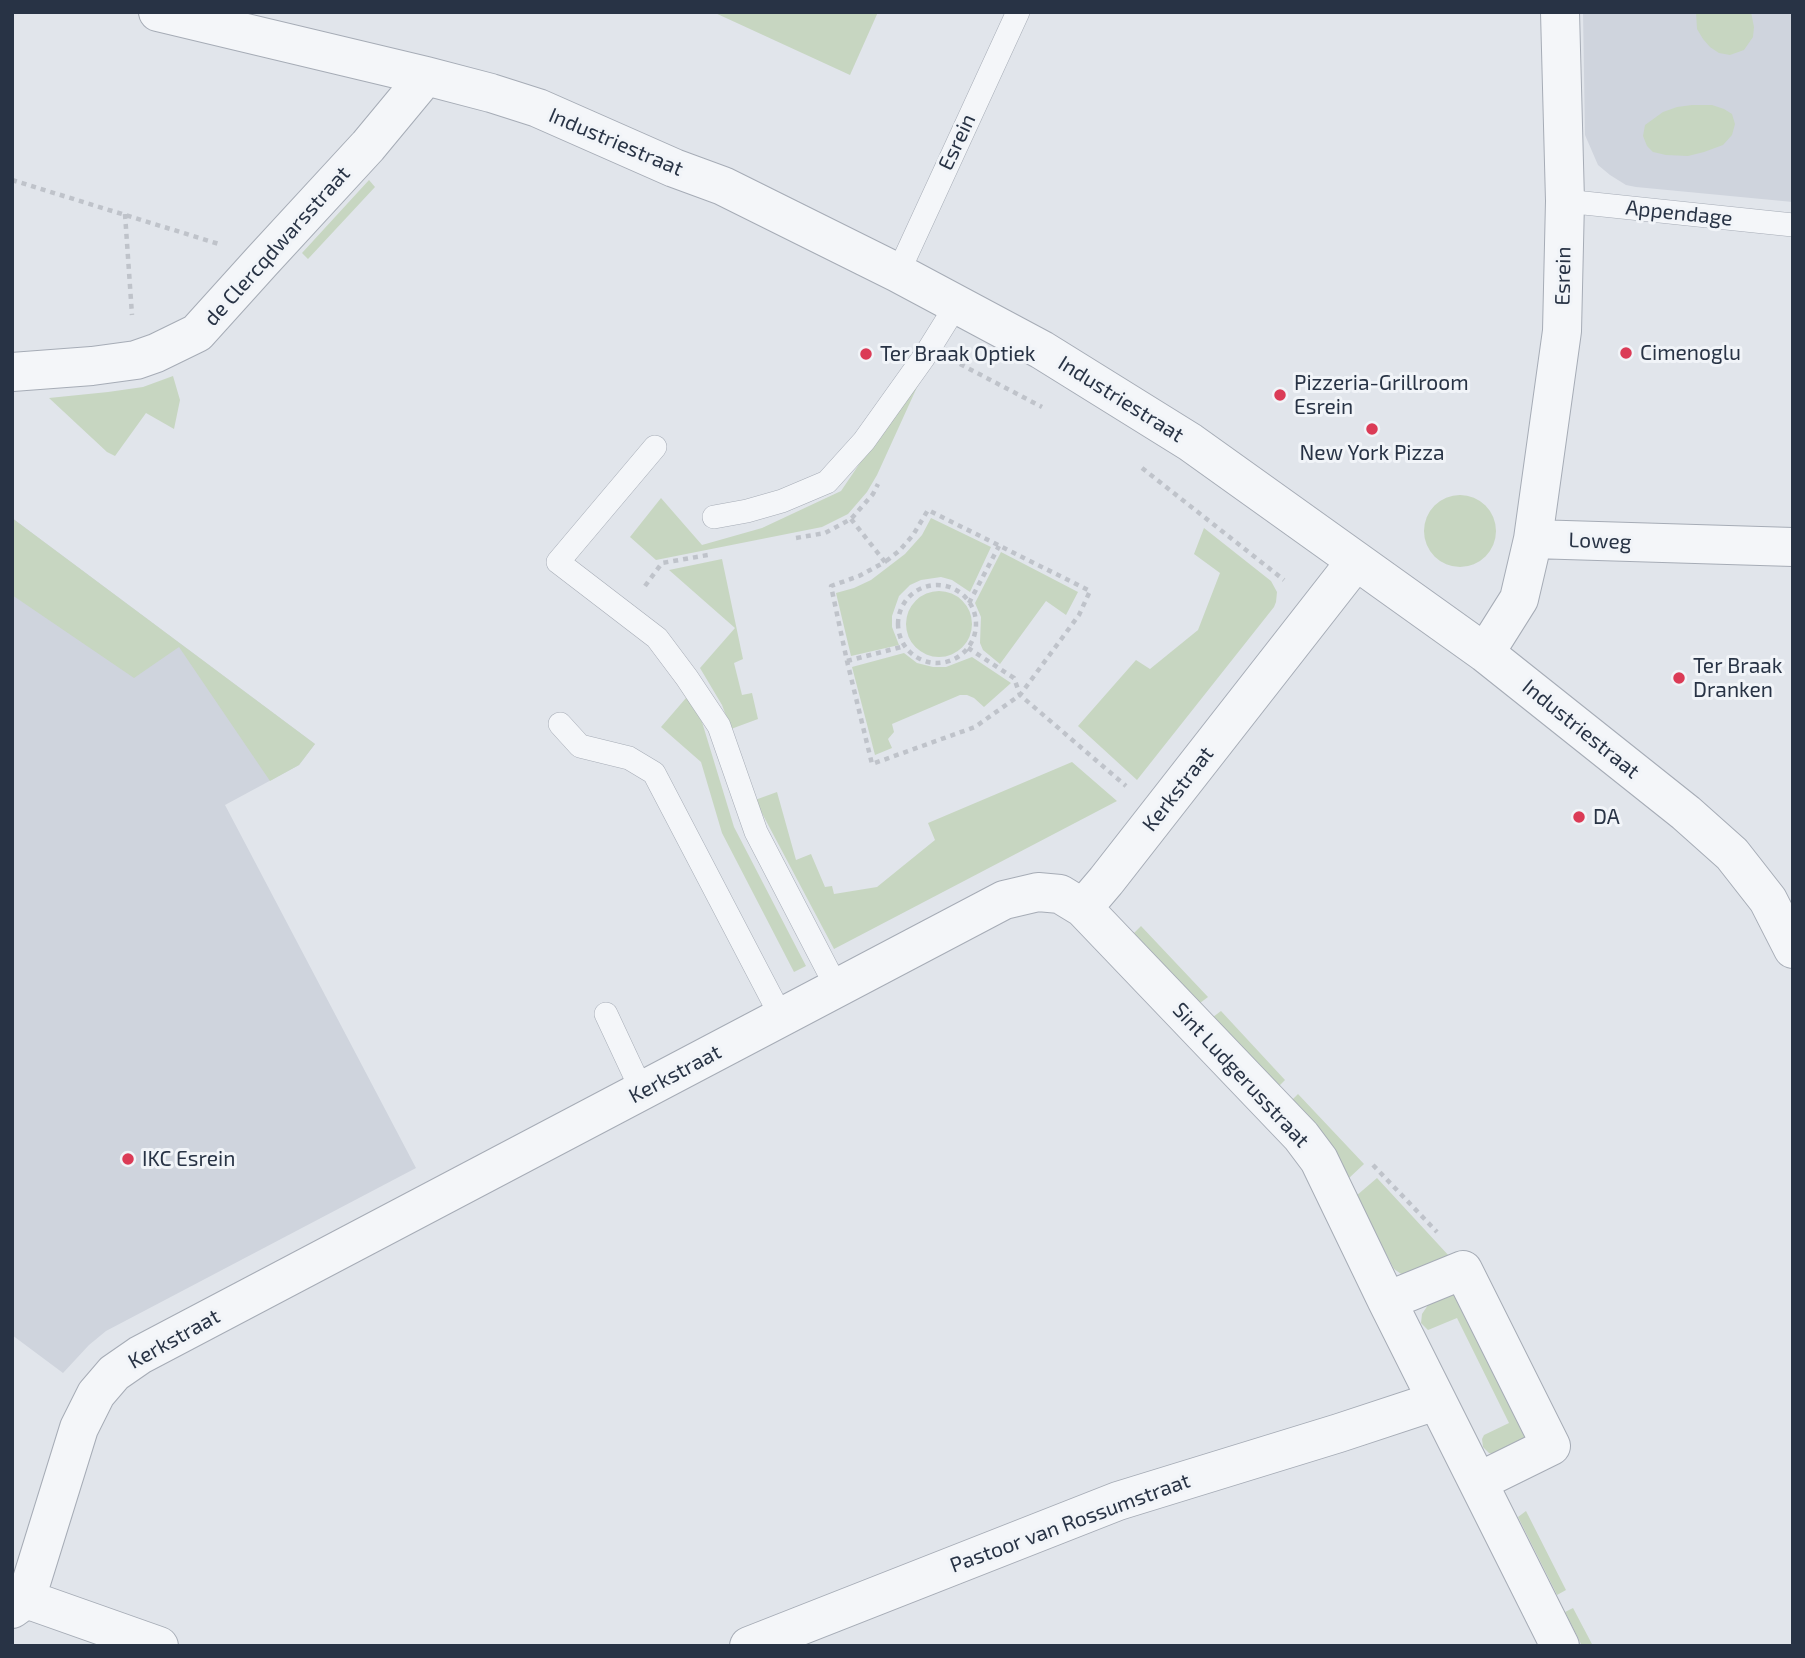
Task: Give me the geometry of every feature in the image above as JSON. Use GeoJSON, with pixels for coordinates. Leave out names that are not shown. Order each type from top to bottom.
{"type":"FeatureCollection","features":[{"type":"Feature","properties":{"kind":"street","name":"Industriestraat"},"geometry":{"type":"LineString","coordinates":[[158,12],[426,76],[538,108],[674,168],[723,186],[898,273],[1042,350],[1190,442],[1485,653],[1686,813],[1731,854],[1768,900],[1793,949]]}},
{"type":"Feature","properties":{"kind":"street","name":"Esrein"},"geometry":{"type":"LineString","coordinates":[[1533,539],[1562,331],[1565,201],[1560,12]]}},
{"type":"Feature","properties":{"kind":"street","name":"de Clercqdwarsstraat"},"geometry":{"type":"LineString","coordinates":[[12,372],[136,360],[197,333],[369,146],[426,76]]}},
{"type":"Feature","properties":{"kind":"street","name":"Loweg"},"geometry":{"type":"LineString","coordinates":[[1533,539],[1793,547]]}},
{"type":"Feature","properties":{"kind":"street"},"geometry":{"type":"LineString","coordinates":[[1485,653],[1519,599],[1533,539]]}},
{"type":"Feature","properties":{"kind":"street","name":"Kerkstraat"},"geometry":{"type":"LineString","coordinates":[[19,1604],[79,1427],[96,1394],[114,1373],[141,1355],[1004,900],[1038,892],[1060,894],[1083,908],[1356,561]]}},
{"type":"Feature","properties":{"kind":"street","name":"Sint Ludgerusstraat"},"geometry":{"type":"LineString","coordinates":[[1083,908],[1301,1136],[1320,1160],[1436,1401],[1560,1646]]}},
{"type":"Feature","properties":{"kind":"street"},"geometry":{"type":"LineString","coordinates":[[1387,1301],[1463,1270],[1552,1446],[1478,1482]]}},
{"type":"Feature","properties":{"kind":"street","name":"Pastoor van Rossumstraat"},"geometry":{"type":"LineString","coordinates":[[749,1646],[1118,1501],[1436,1401]]}},
{"type":"Feature","properties":{"kind":"street"},"geometry":{"type":"LineString","coordinates":[[19,1604],[159,1646]]}},
{"type":"Feature","properties":{"kind":"lane","name":"Esrein"},"geometry":{"type":"LineString","coordinates":[[898,273],[1018,12]]}},
{"type":"Feature","properties":{"kind":"lane","name":"Appendage"},"geometry":{"type":"LineString","coordinates":[[1565,201],[1793,225]]}},
{"type":"Feature","properties":{"kind":"lane"},"geometry":{"type":"LineString","coordinates":[[714,517],[782,502],[827,482],[864,441],[924,357],[957,304]]}},
{"type":"Feature","properties":{"kind":"lane"},"geometry":{"type":"LineString","coordinates":[[655,447],[558,562],[657,638],[719,726],[756,832],[837,988]]}},
{"type":"Feature","properties":{"kind":"lane"},"geometry":{"type":"LineString","coordinates":[[560,724],[580,746],[629,758],[654,773],[782,1018]]}},
{"type":"Feature","properties":{"kind":"lane"},"geometry":{"type":"LineString","coordinates":[[606,1014],[642,1091]]}},
{"type":"Feature","properties":{"kind":"path"},"geometry":{"type":"LineString","coordinates":[[12,180],[264,258]]}},
{"type":"Feature","properties":{"kind":"path"},"geometry":{"type":"LineString","coordinates":[[125,214],[136,360]]}},
{"type":"Feature","properties":{"kind":"path"},"geometry":{"type":"LineString","coordinates":[[952,359],[1052,413]]}},
{"type":"Feature","properties":{"kind":"path"},"geometry":{"type":"LineString","coordinates":[[1135,463],[1292,586]]}},
{"type":"Feature","properties":{"kind":"path"},"geometry":{"type":"LineString","coordinates":[[784,540],[825,533],[851,519],[879,483]]}},
{"type":"Feature","properties":{"kind":"path"},"geometry":{"type":"LineString","coordinates":[[928,510],[999,545],[1090,591],[1079,615],[1020,695],[975,727],[872,764],[831,586],[859,576],[885,562],[913,536],[928,510]]}},
{"type":"Feature","properties":{"kind":"path"},"geometry":{"type":"LineString","coordinates":[[851,519],[885,562]]}},
{"type":"Feature","properties":{"kind":"path"},"geometry":{"type":"LineString","coordinates":[[970,603],[999,545]]}},
{"type":"Feature","properties":{"kind":"path"},"geometry":{"type":"LineString","coordinates":[[624,613],[662,563],[716,553]]}},
{"type":"Feature","properties":{"kind":"path"},"geometry":{"type":"LineString","coordinates":[[929,585],[942,585],[955,589],[970,603],[976,622],[974,636],[968,648],[959,656],[936,663],[924,661],[913,655],[905,646],[898,623],[900,612],[906,599],[916,590],[929,585]]}},
{"type":"Feature","properties":{"kind":"path"},"geometry":{"type":"LineString","coordinates":[[847,661],[905,646]]}},
{"type":"Feature","properties":{"kind":"path"},"geometry":{"type":"LineString","coordinates":[[968,648],[1014,678],[1020,695],[1159,814]]}},
{"type":"Feature","properties":{"kind":"shaded area"},"geometry":{"type":"Polygon","coordinates":[[[1583,12],[1793,12],[1793,202],[1636,187],[1626,185],[1598,165],[1585,135],[1583,12]]]}},
{"type":"Feature","properties":{"kind":"shaded area"},"geometry":{"type":"Polygon","coordinates":[[[12,518],[315,744],[299,765],[225,805],[416,1168],[106,1331],[63,1373],[12,1335],[12,518]]]}},
{"type":"Feature","properties":{"kind":"green space"},"geometry":{"type":"Polygon","coordinates":[[[713,12],[878,12],[850,75],[713,12]]]}},
{"type":"Feature","properties":{"kind":"green space"},"geometry":{"type":"Polygon","coordinates":[[[1696,12],[1751,12],[1753,37],[1744,50],[1730,55],[1719,53],[1710,47],[1697,29],[1696,12]]]}},
{"type":"Feature","properties":{"kind":"green space"},"geometry":{"type":"Polygon","coordinates":[[[1692,105],[1712,105],[1732,114],[1735,124],[1732,135],[1723,145],[1688,156],[1653,152],[1643,136],[1645,125],[1663,112],[1692,105]]]}},
{"type":"Feature","properties":{"kind":"green space"},"geometry":{"type":"Polygon","coordinates":[[[369,180],[375,187],[308,259],[302,253],[369,180]]]}},
{"type":"Feature","properties":{"kind":"green space"},"geometry":{"type":"Polygon","coordinates":[[[173,376],[180,400],[174,429],[146,413],[115,456],[107,452],[49,398],[143,387],[173,376]]]}},
{"type":"Feature","properties":{"kind":"green space"},"geometry":{"type":"Polygon","coordinates":[[[915,382],[918,385],[877,475],[867,492],[848,514],[822,527],[656,560],[630,537],[661,498],[702,545],[762,528],[841,491],[915,382]]]}},
{"type":"Feature","properties":{"kind":"green space"},"geometry":{"type":"Polygon","coordinates":[[[1467,495],[1486,505],[1494,517],[1494,545],[1486,557],[1474,565],[1453,567],[1434,557],[1426,545],[1424,524],[1434,505],[1446,497],[1467,495]]]}},
{"type":"Feature","properties":{"kind":"green space"},"geometry":{"type":"Polygon","coordinates":[[[12,518],[315,744],[299,765],[270,781],[179,647],[134,678],[12,595],[12,518]]]}},
{"type":"Feature","properties":{"kind":"green space"},"geometry":{"type":"Polygon","coordinates":[[[931,518],[991,547],[970,592],[952,580],[941,577],[910,585],[899,596],[892,616],[892,627],[899,645],[851,656],[836,593],[871,580],[905,554],[922,535],[931,518]]]}},
{"type":"Feature","properties":{"kind":"green space"},"geometry":{"type":"Polygon","coordinates":[[[1204,528],[1271,581],[1277,592],[1276,602],[1137,780],[1078,726],[1136,660],[1150,669],[1198,630],[1220,573],[1194,554],[1204,528]]]}},
{"type":"Feature","properties":{"kind":"green space"},"geometry":{"type":"Polygon","coordinates":[[[1001,552],[1078,592],[1066,615],[1046,601],[1000,664],[983,650],[980,643],[981,617],[975,603],[1001,552]]]}},
{"type":"Feature","properties":{"kind":"green space"},"geometry":{"type":"Polygon","coordinates":[[[722,559],[743,659],[734,663],[742,695],[752,693],[758,719],[731,729],[722,705],[700,668],[735,628],[669,570],[722,559]]]}},
{"type":"Feature","properties":{"kind":"green space"},"geometry":{"type":"Polygon","coordinates":[[[939,591],[952,594],[962,601],[969,611],[972,624],[969,637],[962,647],[952,654],[939,657],[926,654],[916,647],[909,637],[906,624],[909,611],[916,601],[926,594],[939,591]]]}},
{"type":"Feature","properties":{"kind":"green space"},"geometry":{"type":"Polygon","coordinates":[[[904,653],[917,663],[933,667],[946,667],[972,657],[1011,683],[984,707],[974,698],[960,695],[892,724],[894,732],[888,739],[892,748],[875,755],[852,667],[904,653]]]}},
{"type":"Feature","properties":{"kind":"green space"},"geometry":{"type":"Polygon","coordinates":[[[686,698],[694,706],[702,722],[734,827],[806,966],[794,972],[722,833],[701,762],[661,727],[686,698]]]}},
{"type":"Feature","properties":{"kind":"green space"},"geometry":{"type":"Polygon","coordinates":[[[1072,762],[1117,801],[834,949],[755,800],[777,792],[796,860],[811,854],[825,887],[832,886],[834,894],[877,887],[935,840],[928,823],[1072,762]]]}},
{"type":"Feature","properties":{"kind":"green space"},"geometry":{"type":"Polygon","coordinates":[[[1141,926],[1208,997],[1200,1003],[1134,933],[1141,926]]]}},
{"type":"Feature","properties":{"kind":"green space"},"geometry":{"type":"Polygon","coordinates":[[[1221,1011],[1285,1080],[1278,1087],[1213,1017],[1221,1011]]]}},
{"type":"Feature","properties":{"kind":"green space"},"geometry":{"type":"Polygon","coordinates":[[[1298,1094],[1364,1164],[1348,1179],[1291,1101],[1298,1094]]]}},
{"type":"Feature","properties":{"kind":"green space"},"geometry":{"type":"Polygon","coordinates":[[[1377,1178],[1450,1257],[1404,1276],[1394,1269],[1356,1196],[1377,1178]]]}},
{"type":"Feature","properties":{"kind":"green space"},"geometry":{"type":"Polygon","coordinates":[[[1452,1294],[1458,1295],[1527,1422],[1526,1440],[1496,1455],[1483,1447],[1482,1439],[1484,1435],[1509,1423],[1457,1318],[1428,1330],[1421,1323],[1422,1314],[1428,1305],[1452,1294]]]}},
{"type":"Feature","properties":{"kind":"green space"},"geometry":{"type":"Polygon","coordinates":[[[1526,1511],[1566,1590],[1557,1595],[1518,1517],[1526,1511]]]}},
{"type":"Feature","properties":{"kind":"green space"},"geometry":{"type":"Polygon","coordinates":[[[1573,1608],[1593,1646],[1582,1646],[1565,1612],[1573,1608]]]}},
{"type":"Feature","properties":{"kind":"place","name":"Cimenoglu"},"geometry":{"type":"Point","coordinates":[1626,353]}},
{"type":"Feature","properties":{"kind":"place","name":"Ter Braak Optiek"},"geometry":{"type":"Point","coordinates":[866,354]}},
{"type":"Feature","properties":{"kind":"place","name":"Pizzeria-Grillroom Esrein"},"geometry":{"type":"Point","coordinates":[1280,395]}},
{"type":"Feature","properties":{"kind":"place","name":"New York Pizza"},"geometry":{"type":"Point","coordinates":[1372,429]}},
{"type":"Feature","properties":{"kind":"place","name":"Ter Braak Dranken"},"geometry":{"type":"Point","coordinates":[1679,678]}},
{"type":"Feature","properties":{"kind":"place","name":"DA"},"geometry":{"type":"Point","coordinates":[1579,817]}},
{"type":"Feature","properties":{"kind":"place","name":"IKC Esrein"},"geometry":{"type":"Point","coordinates":[128,1159]}}]}
